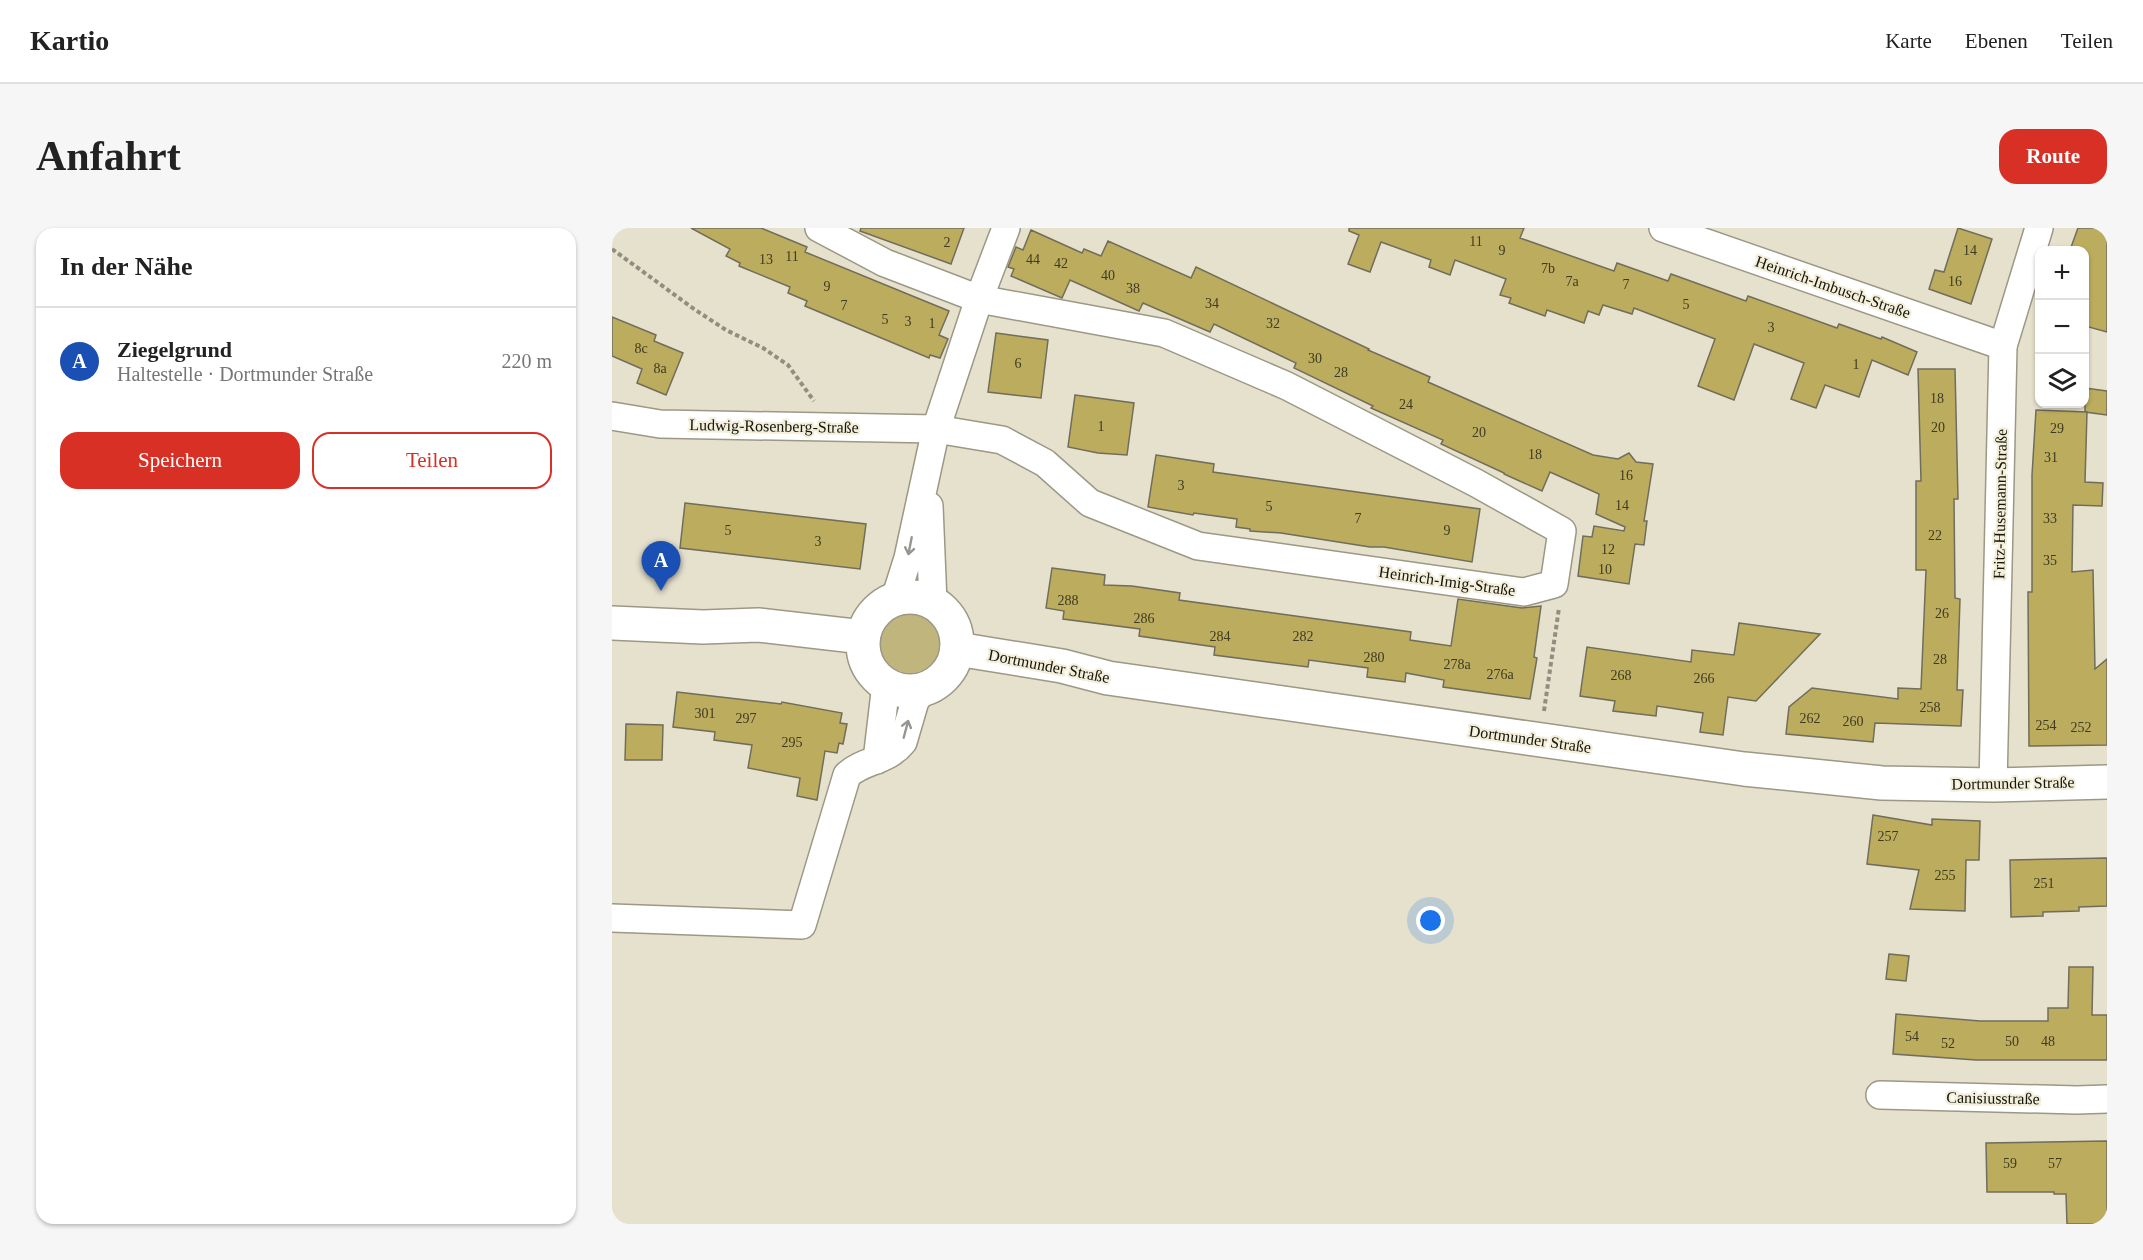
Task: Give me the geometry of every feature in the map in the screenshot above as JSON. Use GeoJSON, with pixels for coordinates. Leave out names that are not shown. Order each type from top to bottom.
{"type":"FeatureCollection","features":[{"type":"Feature","properties":{"kind":"main road"},"geometry":{"type":"LineString","coordinates":[[914,597],[933,603],[947,615],[956,631],[957,649],[954,662],[936,683],[924,689],[911,691],[886,684],[867,664],[863,637],[867,624],[883,605],[895,599],[914,597]]}},
{"type":"Feature","properties":{"kind":"main road"},"geometry":{"type":"LineString","coordinates":[[612,624],[703,627],[758,625],[863,637]]}},
{"type":"Feature","properties":{"kind":"main road","name":"Dortmunder Straße"},"geometry":{"type":"LineString","coordinates":[[957,649],[1062,666],[1108,678],[1744,769],[1882,783],[1993,785],[2107,782]]}},
{"type":"Feature","properties":{"kind":"street"},"geometry":{"type":"LineString","coordinates":[[819,228],[885,263],[979,299],[1164,333],[1287,386],[1476,483],[1562,531],[1554,584]]}},
{"type":"Feature","properties":{"kind":"street"},"geometry":{"type":"LineString","coordinates":[[895,599],[908,558],[936,429],[979,299],[1006,228]]}},
{"type":"Feature","properties":{"kind":"street","name":"Heinrich-Imbusch-Straße"},"geometry":{"type":"LineString","coordinates":[[1663,228],[2003,346]]}},
{"type":"Feature","properties":{"kind":"street","name":"Fritz-Husemann-Straße"},"geometry":{"type":"LineString","coordinates":[[1993,785],[2003,346],[2039,228]]}},
{"type":"Feature","properties":{"kind":"street","name":"Ludwig-Rosenberg-Straße"},"geometry":{"type":"LineString","coordinates":[[612,416],[660,424],[936,429]]}},
{"type":"Feature","properties":{"kind":"street","name":"Heinrich-Imig-Straße"},"geometry":{"type":"LineString","coordinates":[[936,429],[1002,440],[1045,464],[1090,503],[1198,546],[1524,592],[1554,584]]}},
{"type":"Feature","properties":{"kind":"street"},"geometry":{"type":"LineString","coordinates":[[929,469],[933,603]]}},
{"type":"Feature","properties":{"kind":"street"},"geometry":{"type":"LineString","coordinates":[[877,760],[886,684]]}},
{"type":"Feature","properties":{"kind":"street"},"geometry":{"type":"LineString","coordinates":[[612,918],[802,925],[848,775],[854,769],[892,753],[903,742],[915,701],[924,689]]}},
{"type":"Feature","properties":{"kind":"street","name":"Canisiusstraße"},"geometry":{"type":"LineString","coordinates":[[1880,1095],[2107,1099]]}},
{"type":"Feature","properties":{"kind":"path"},"geometry":{"type":"LineString","coordinates":[[612,249],[694,309],[726,330],[764,348],[788,365],[816,405],[822,427]]}},
{"type":"Feature","properties":{"kind":"path"},"geometry":{"type":"LineString","coordinates":[[1540,740],[1560,605],[1554,584]]}},
{"type":"Feature","properties":{"kind":"shaded area"},"geometry":{"type":"Polygon","coordinates":[[[904,613],[916,613],[927,618],[935,626],[940,643],[938,655],[927,668],[916,673],[904,673],[893,668],[885,660],[880,649],[880,637],[885,626],[893,618],[904,613]]]}},
{"type":"Feature","properties":{"kind":"building"},"geometry":{"type":"Polygon","coordinates":[[[691,228],[761,228],[807,247],[805,252],[949,311],[939,335],[948,339],[940,358],[930,355],[929,358],[805,306],[807,301],[788,293],[790,287],[739,266],[740,263],[726,256],[730,249],[691,228]]]}},
{"type":"Feature","properties":{"kind":"building"},"geometry":{"type":"Polygon","coordinates":[[[861,228],[964,228],[951,264],[860,231],[861,228]]]}},
{"type":"Feature","properties":{"kind":"building"},"geometry":{"type":"Polygon","coordinates":[[[1349,228],[1524,228],[1520,238],[1614,271],[1617,263],[1668,281],[1671,274],[1746,301],[1748,296],[1837,328],[1839,324],[1881,339],[1882,337],[1917,352],[1908,375],[1872,360],[1859,397],[1825,385],[1816,408],[1791,399],[1804,363],[1754,344],[1734,400],[1698,386],[1715,339],[1634,308],[1632,314],[1603,305],[1599,315],[1588,311],[1584,323],[1547,310],[1545,316],[1509,303],[1511,298],[1500,295],[1506,279],[1455,260],[1450,275],[1429,267],[1431,260],[1381,242],[1370,272],[1348,264],[1359,235],[1349,231],[1349,228]]]}},
{"type":"Feature","properties":{"kind":"building"},"geometry":{"type":"Polygon","coordinates":[[[1958,228],[1992,239],[1971,304],[1929,289],[1935,270],[1944,272],[1958,228]]]}},
{"type":"Feature","properties":{"kind":"building"},"geometry":{"type":"Polygon","coordinates":[[[2078,228],[2095,228],[2107,232],[2107,332],[2089,327],[2089,246],[2071,246],[2078,228]]]}},
{"type":"Feature","properties":{"kind":"building"},"geometry":{"type":"Polygon","coordinates":[[[1031,230],[1082,253],[1084,249],[1101,256],[1108,241],[1191,278],[1196,267],[1368,350],[1430,377],[1428,382],[1593,455],[1618,459],[1629,453],[1636,462],[1653,464],[1644,521],[1647,521],[1644,545],[1635,544],[1629,584],[1578,576],[1583,536],[1592,537],[1594,526],[1624,531],[1625,527],[1596,514],[1599,494],[1550,472],[1542,491],[1441,444],[1443,440],[1371,408],[1373,406],[1294,368],[1296,363],[1214,324],[1210,332],[1143,303],[1139,311],[1070,280],[1062,298],[1011,276],[1014,269],[1008,267],[1016,247],[1023,250],[1031,230]]]}},
{"type":"Feature","properties":{"kind":"building"},"geometry":{"type":"Polygon","coordinates":[[[612,317],[656,335],[654,341],[683,353],[666,395],[637,383],[642,369],[612,356],[612,317]]]}},
{"type":"Feature","properties":{"kind":"building"},"geometry":{"type":"Polygon","coordinates":[[[996,333],[1048,340],[1041,398],[988,392],[996,333]]]}},
{"type":"Feature","properties":{"kind":"building"},"geometry":{"type":"Polygon","coordinates":[[[1918,369],[1955,369],[1958,499],[1954,499],[1955,598],[1960,599],[1957,690],[1963,690],[1961,726],[1875,723],[1873,742],[1786,734],[1789,707],[1812,688],[1898,699],[1898,688],[1921,689],[1926,570],[1916,570],[1916,481],[1921,481],[1918,369]]]}},
{"type":"Feature","properties":{"kind":"building"},"geometry":{"type":"Polygon","coordinates":[[[2089,389],[2107,391],[2107,415],[2085,412],[2085,408],[2089,408],[2089,389]]]}},
{"type":"Feature","properties":{"kind":"building"},"geometry":{"type":"Polygon","coordinates":[[[1075,395],[1134,403],[1127,455],[1098,453],[1068,447],[1075,395]]]}},
{"type":"Feature","properties":{"kind":"building"},"geometry":{"type":"Polygon","coordinates":[[[2036,410],[2087,412],[2085,482],[2103,483],[2102,506],[2073,505],[2072,572],[2093,570],[2095,669],[2107,659],[2107,745],[2029,746],[2028,592],[2032,592],[2032,475],[2036,410]]]}},
{"type":"Feature","properties":{"kind":"building"},"geometry":{"type":"Polygon","coordinates":[[[1156,455],[1214,464],[1213,472],[1480,509],[1472,562],[1384,547],[1250,531],[1250,529],[1236,527],[1237,519],[1194,513],[1193,515],[1148,507],[1156,455]]]}},
{"type":"Feature","properties":{"kind":"building"},"geometry":{"type":"Polygon","coordinates":[[[685,503],[866,524],[860,569],[680,548],[685,503]]]}},
{"type":"Feature","properties":{"kind":"building"},"geometry":{"type":"Polygon","coordinates":[[[1052,568],[1105,575],[1104,585],[1132,586],[1180,593],[1179,600],[1411,632],[1410,640],[1451,646],[1458,599],[1522,608],[1541,606],[1534,657],[1537,658],[1530,699],[1443,687],[1444,680],[1406,673],[1405,682],[1367,677],[1368,668],[1309,660],[1308,667],[1214,655],[1215,647],[1139,636],[1140,629],[1063,619],[1064,611],[1046,608],[1052,568]]]}},
{"type":"Feature","properties":{"kind":"building"},"geometry":{"type":"Polygon","coordinates":[[[1739,623],[1820,634],[1756,701],[1728,697],[1723,735],[1700,732],[1703,713],[1657,706],[1656,716],[1613,711],[1615,701],[1580,696],[1587,647],[1691,662],[1692,650],[1734,655],[1739,623]]]}},
{"type":"Feature","properties":{"kind":"building"},"geometry":{"type":"Polygon","coordinates":[[[677,692],[781,704],[782,702],[842,713],[840,723],[847,724],[843,744],[839,743],[837,753],[825,751],[817,800],[797,796],[800,778],[748,768],[752,745],[714,740],[715,732],[673,727],[677,692]]]}},
{"type":"Feature","properties":{"kind":"building"},"geometry":{"type":"Polygon","coordinates":[[[626,724],[663,725],[662,760],[625,760],[626,724]]]}},
{"type":"Feature","properties":{"kind":"building"},"geometry":{"type":"Polygon","coordinates":[[[1873,815],[1932,825],[1932,819],[1980,821],[1979,860],[1966,860],[1965,911],[1910,909],[1919,870],[1867,864],[1873,815]]]}},
{"type":"Feature","properties":{"kind":"building"},"geometry":{"type":"Polygon","coordinates":[[[2107,858],[2107,906],[2079,907],[2079,911],[2043,912],[2043,916],[2011,917],[2010,860],[2107,858]]]}},
{"type":"Feature","properties":{"kind":"building"},"geometry":{"type":"Polygon","coordinates":[[[1889,954],[1909,956],[1906,981],[1886,979],[1889,954]]]}},
{"type":"Feature","properties":{"kind":"building"},"geometry":{"type":"Polygon","coordinates":[[[2069,967],[2093,967],[2092,1015],[2107,1015],[2107,1060],[1976,1060],[1893,1054],[1896,1014],[1980,1021],[2048,1021],[2048,1008],[2068,1008],[2069,967]]]}},
{"type":"Feature","properties":{"kind":"building"},"geometry":{"type":"Polygon","coordinates":[[[2107,1141],[2107,1224],[2067,1224],[2066,1194],[1987,1192],[1986,1143],[2107,1141]]]}},
{"type":"Feature","properties":{"kind":"place","name":"Ziegelgrund"},"geometry":{"type":"Point","coordinates":[661,591]}}]}
